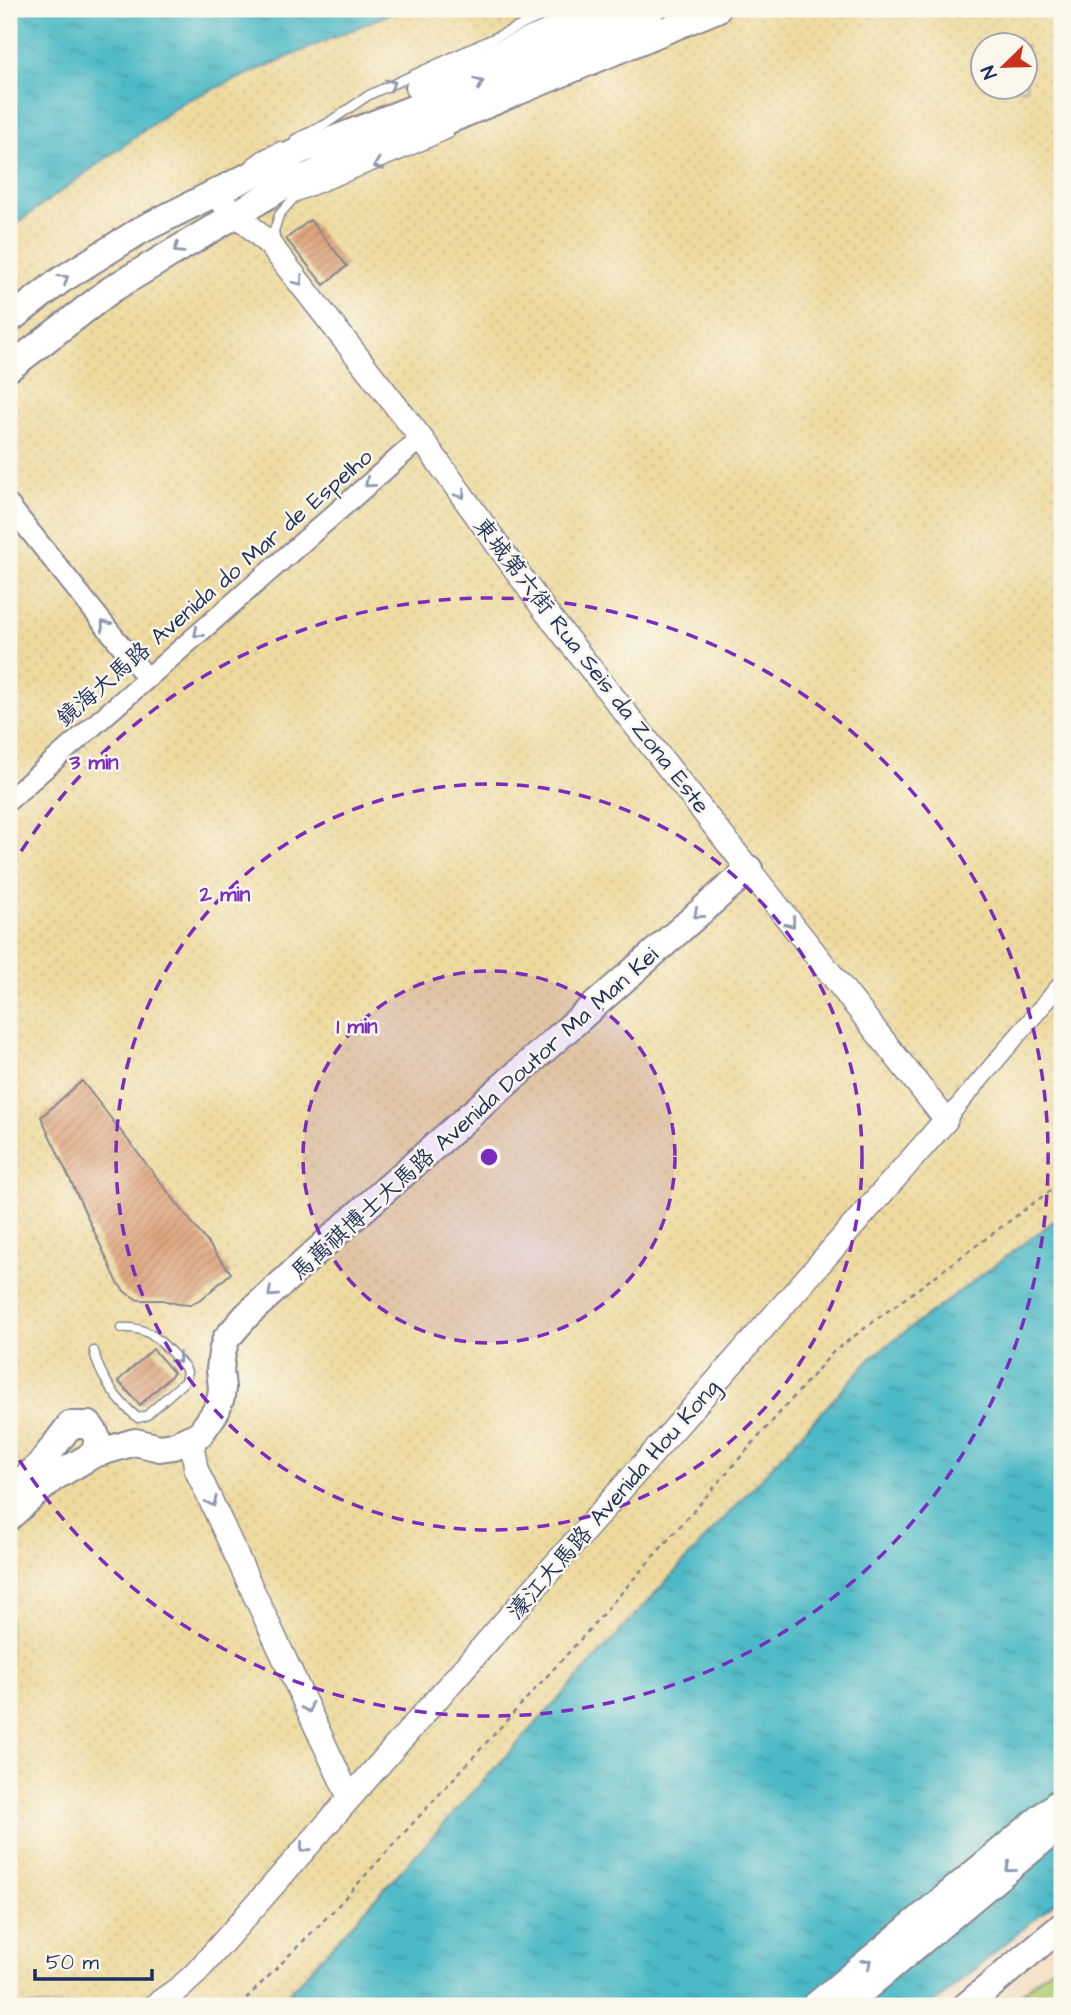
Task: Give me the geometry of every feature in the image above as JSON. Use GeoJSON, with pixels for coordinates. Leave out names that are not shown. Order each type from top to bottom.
{"type":"FeatureCollection","features":[{"type":"Feature","properties":{"kind":"main road"},"geometry":{"type":"LineString","coordinates":[[9,320],[61,280],[141,230],[300,150],[320,133],[549,33],[595,9]]}},
{"type":"Feature","properties":{"kind":"main road"},"geometry":{"type":"LineString","coordinates":[[300,150],[325,143],[466,88],[652,9]]}},
{"type":"Feature","properties":{"kind":"main road"},"geometry":{"type":"LineString","coordinates":[[9,368],[112,289],[285,185],[717,9]]}},
{"type":"Feature","properties":{"kind":"main road","name":"東城第六街 Rua Seis da Zona Este"},"geometry":{"type":"LineString","coordinates":[[203,197],[221,202],[236,213],[281,258],[421,438],[546,612],[946,1120]]}},
{"type":"Feature","properties":{"kind":"main road","name":"馬萬祺博士大馬路 Avenida Doutor Ma Man Kei"},"geometry":{"type":"LineString","coordinates":[[194,1438],[207,1426],[216,1411],[222,1388],[220,1370],[226,1339],[247,1315],[749,869]]}},
{"type":"Feature","properties":{"kind":"main road","name":"濠江大馬路 Avenida Hou Kong"},"geometry":{"type":"LineString","coordinates":[[154,2006],[195,1974],[946,1120]]}},
{"type":"Feature","properties":{"kind":"main road"},"geometry":{"type":"LineString","coordinates":[[9,1492],[39,1466],[70,1425],[89,1425],[96,1433],[98,1442],[94,1454]]}},
{"type":"Feature","properties":{"kind":"main road"},"geometry":{"type":"LineString","coordinates":[[9,1517],[53,1478],[94,1454],[135,1442],[160,1448],[194,1438],[196,1469],[349,1797]]}},
{"type":"Feature","properties":{"kind":"main road"},"geometry":{"type":"LineString","coordinates":[[815,2006],[1062,1800]]}},
{"type":"Feature","properties":{"kind":"main road"},"geometry":{"type":"LineString","coordinates":[[844,2006],[1062,1824]]}},
{"type":"Feature","properties":{"kind":"main road"},"geometry":{"type":"LineString","coordinates":[[966,2006],[1062,1926]]}},
{"type":"Feature","properties":{"kind":"main road"},"geometry":{"type":"LineString","coordinates":[[991,2006],[1062,1947]]}},
{"type":"Feature","properties":{"kind":"street","name":"鏡海大馬路 Avenida do Mar de Espelho"},"geometry":{"type":"LineString","coordinates":[[9,800],[421,438]]}},
{"type":"Feature","properties":{"kind":"street"},"geometry":{"type":"LineString","coordinates":[[9,505],[147,678]]}},
{"type":"Feature","properties":{"kind":"street","name":"濠江大馬路 Avenida Hou Kong"},"geometry":{"type":"LineString","coordinates":[[946,1120],[1062,983]]}},
{"type":"Feature","properties":{"kind":"lane"},"geometry":{"type":"LineString","coordinates":[[231,184],[262,154],[314,131],[369,95],[557,9]]}},
{"type":"Feature","properties":{"kind":"lane"},"geometry":{"type":"LineString","coordinates":[[281,258],[275,238],[276,222],[282,209],[294,198],[453,132]]}},
{"type":"Feature","properties":{"kind":"lane"},"geometry":{"type":"LineString","coordinates":[[94,1351],[97,1365],[107,1381],[138,1418],[146,1416],[185,1381],[187,1372],[158,1339],[137,1327],[121,1328]]}},
{"type":"Feature","properties":{"kind":"path"},"geometry":{"type":"LineString","coordinates":[[239,2006],[332,1912],[561,1661],[834,1351],[1062,1182]]}},
{"type":"Feature","properties":{"kind":"path"},"geometry":{"type":"LineString","coordinates":[[1057,2006],[1062,2002]]}},
{"type":"Feature","properties":{"kind":"sand"},"geometry":{"type":"Polygon","coordinates":[[[400,9],[1062,9],[1062,1215],[873,1356],[277,2006],[9,2006],[9,229],[183,102],[400,9]]]}},
{"type":"Feature","properties":{"kind":"green space"},"geometry":{"type":"Polygon","coordinates":[[[1062,1959],[1062,2006],[1006,2006],[1062,1959]]]}},
{"type":"Feature","properties":{"kind":"water"},"geometry":{"type":"Polygon","coordinates":[[[9,9],[400,9],[183,102],[9,229],[9,9]]]}},
{"type":"Feature","properties":{"kind":"water"},"geometry":{"type":"Polygon","coordinates":[[[1062,1215],[1062,1896],[931,2006],[277,2006],[873,1356],[1062,1215]]]}},
{"type":"Feature","properties":{"kind":"building"},"geometry":{"type":"Polygon","coordinates":[[[310,220],[347,266],[324,285],[286,239],[310,220]]]}},
{"type":"Feature","properties":{"kind":"building"},"geometry":{"type":"Polygon","coordinates":[[[82,1081],[231,1273],[204,1297],[190,1305],[163,1300],[138,1300],[125,1292],[118,1283],[41,1117],[82,1081]]]}},
{"type":"Feature","properties":{"kind":"building"},"geometry":{"type":"Polygon","coordinates":[[[153,1349],[174,1373],[140,1405],[118,1381],[153,1349]]]}}]}
